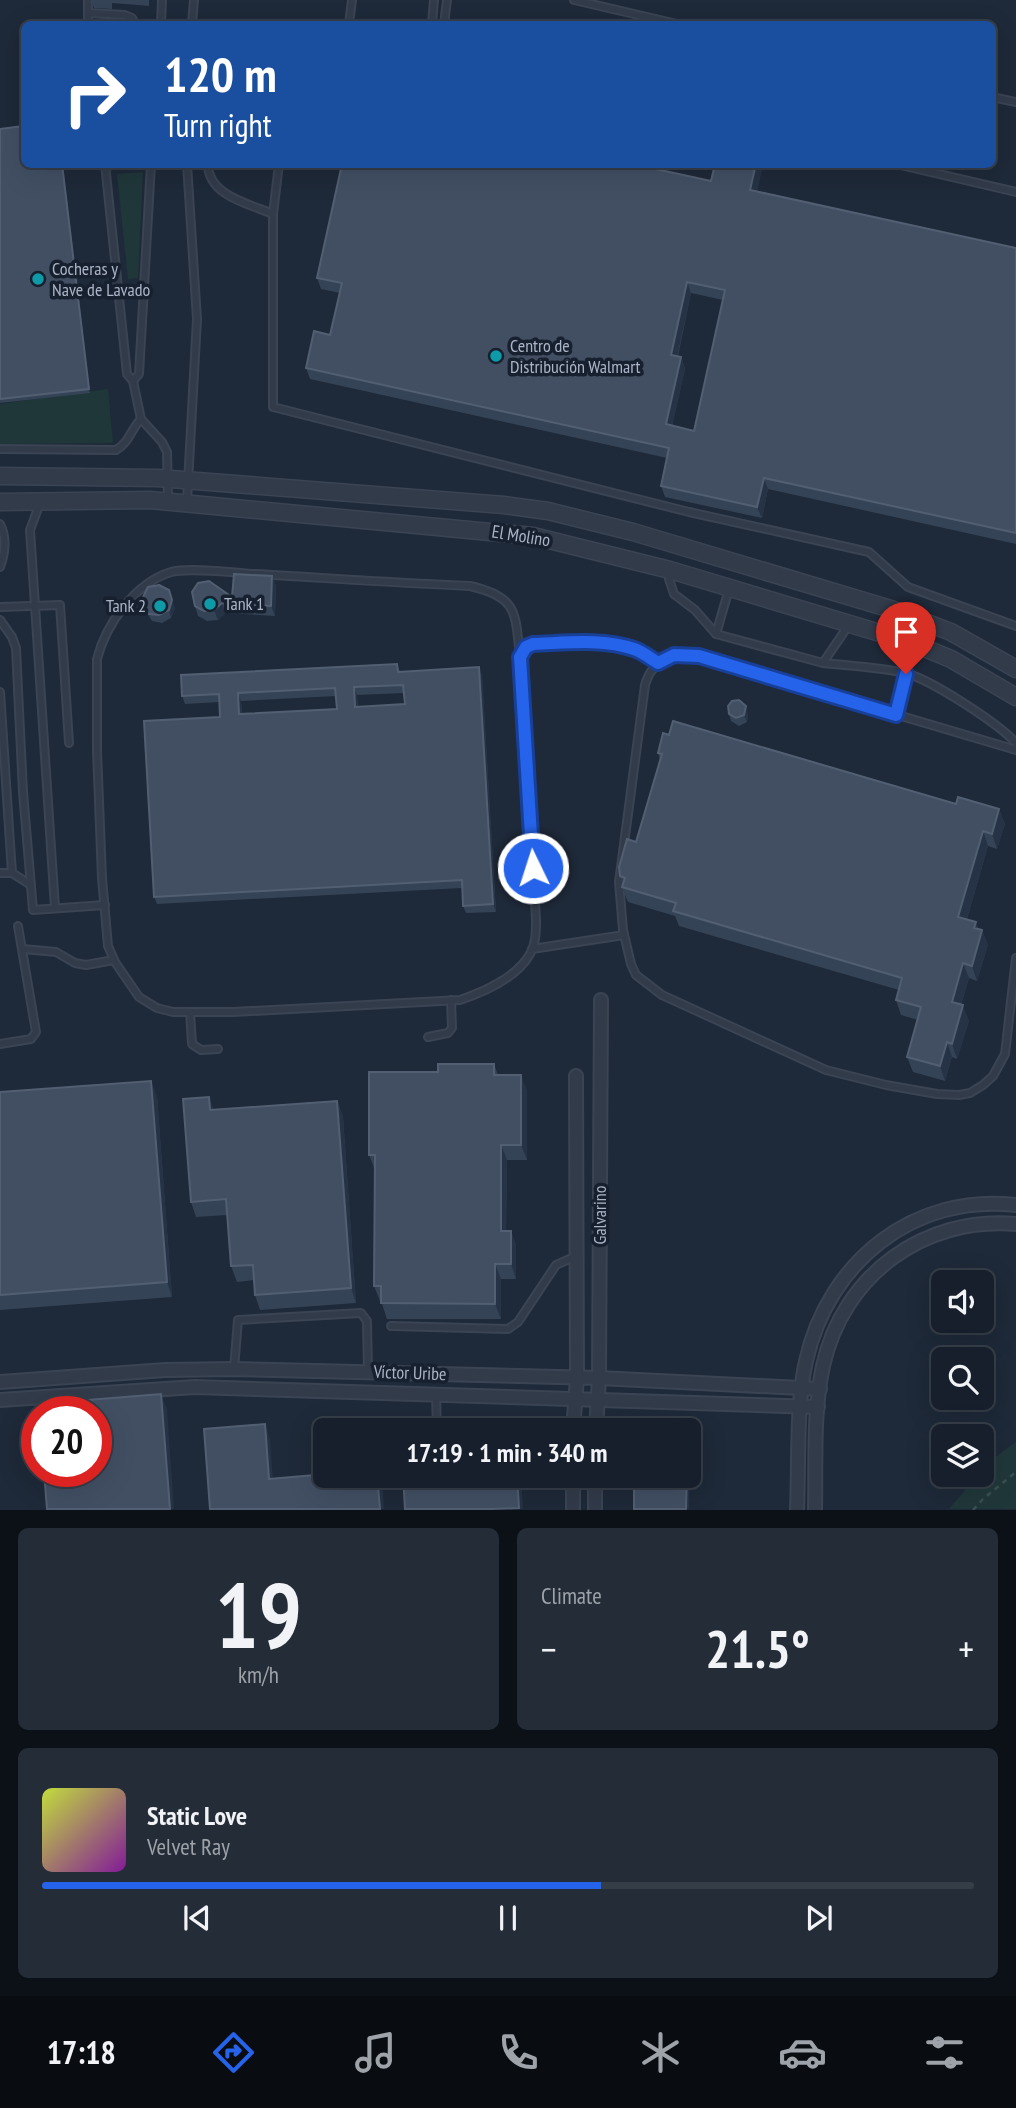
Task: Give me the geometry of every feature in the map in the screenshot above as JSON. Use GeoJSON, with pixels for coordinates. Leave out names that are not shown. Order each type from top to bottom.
{"type":"FeatureCollection","features":[{"type":"Feature","properties":{"kind":"street","name":"El Molino"},"geometry":{"type":"LineString","coordinates":[[0,476],[166,478],[504,505],[548,511],[633,532],[930,622],[972,642],[1016,669]]}},
{"type":"Feature","properties":{"kind":"street","name":"El Molino"},"geometry":{"type":"LineString","coordinates":[[0,502],[168,501],[537,537],[670,570],[850,623],[930,650],[1016,697]]}},
{"type":"Feature","properties":{"kind":"street"},"geometry":{"type":"LineString","coordinates":[[537,537],[535,524],[539,516],[548,511]]}},
{"type":"Feature","properties":{"kind":"street"},"geometry":{"type":"LineString","coordinates":[[828,617],[838,605],[836,593]]}},
{"type":"Feature","properties":{"kind":"street","name":"Galvarino"},"geometry":{"type":"LineString","coordinates":[[596,1418],[601,1000]]}},
{"type":"Feature","properties":{"kind":"street","name":"Galvarino"},"geometry":{"type":"LineString","coordinates":[[573,1418],[577,1378],[576,1076]]}},
{"type":"Feature","properties":{"kind":"street"},"geometry":{"type":"LineString","coordinates":[[577,1143],[600,1144]]}},
{"type":"Feature","properties":{"kind":"street"},"geometry":{"type":"LineString","coordinates":[[797,1510],[801,1387],[809,1347],[822,1314],[841,1282],[875,1245],[910,1223],[942,1211],[977,1204],[1016,1205]]}},
{"type":"Feature","properties":{"kind":"street"},"geometry":{"type":"LineString","coordinates":[[815,1510],[818,1407],[828,1350],[844,1313],[865,1283],[911,1245],[937,1233],[977,1225],[1016,1224]]}},
{"type":"Feature","properties":{"kind":"street"},"geometry":{"type":"LineString","coordinates":[[232,1388],[233,1369]]}},
{"type":"Feature","properties":{"kind":"street","name":"Víctor Uribe"},"geometry":{"type":"LineString","coordinates":[[0,1382],[164,1370],[233,1369],[598,1378],[820,1389]]}},
{"type":"Feature","properties":{"kind":"street","name":"Víctor Uribe"},"geometry":{"type":"LineString","coordinates":[[0,1400],[165,1388],[232,1388],[818,1407]]}},
{"type":"Feature","properties":{"kind":"street"},"geometry":{"type":"LineString","coordinates":[[572,1510],[573,1488]]}},
{"type":"Feature","properties":{"kind":"street"},"geometry":{"type":"LineString","coordinates":[[595,1488],[595,1510]]}},
{"type":"Feature","properties":{"kind":"lane"},"geometry":{"type":"LineString","coordinates":[[88,0],[88,21]]}},
{"type":"Feature","properties":{"kind":"lane"},"geometry":{"type":"LineString","coordinates":[[161,21],[163,0]]}},
{"type":"Feature","properties":{"kind":"lane"},"geometry":{"type":"LineString","coordinates":[[192,21],[194,0]]}},
{"type":"Feature","properties":{"kind":"lane"},"geometry":{"type":"LineString","coordinates":[[349,21],[352,0]]}},
{"type":"Feature","properties":{"kind":"lane"},"geometry":{"type":"LineString","coordinates":[[432,21],[434,0]]}},
{"type":"Feature","properties":{"kind":"lane"},"geometry":{"type":"LineString","coordinates":[[444,21],[447,0]]}},
{"type":"Feature","properties":{"kind":"lane"},"geometry":{"type":"LineString","coordinates":[[574,0],[664,21]]}},
{"type":"Feature","properties":{"kind":"lane"},"geometry":{"type":"LineString","coordinates":[[88,13],[125,15],[134,21]]}},
{"type":"Feature","properties":{"kind":"lane"},"geometry":{"type":"LineString","coordinates":[[996,98],[1016,102]]}},
{"type":"Feature","properties":{"kind":"lane"},"geometry":{"type":"LineString","coordinates":[[105,168],[127,374],[134,381],[141,419],[162,442],[167,453],[168,501]]}},
{"type":"Feature","properties":{"kind":"lane"},"geometry":{"type":"LineString","coordinates":[[134,381],[139,374],[151,168]]}},
{"type":"Feature","properties":{"kind":"lane"},"geometry":{"type":"LineString","coordinates":[[187,168],[197,319],[187,503]]}},
{"type":"Feature","properties":{"kind":"lane"},"geometry":{"type":"LineString","coordinates":[[209,168],[214,184],[226,194],[273,214]]}},
{"type":"Feature","properties":{"kind":"lane"},"geometry":{"type":"LineString","coordinates":[[279,168],[273,214],[273,407],[689,512],[869,552],[908,587],[1016,626]]}},
{"type":"Feature","properties":{"kind":"lane"},"geometry":{"type":"LineString","coordinates":[[913,168],[1016,192]]}},
{"type":"Feature","properties":{"kind":"lane"},"geometry":{"type":"LineString","coordinates":[[0,449],[116,450],[124,445],[141,419]]}},
{"type":"Feature","properties":{"kind":"lane"},"geometry":{"type":"LineString","coordinates":[[40,501],[30,530],[55,908]]}},
{"type":"Feature","properties":{"kind":"lane"},"geometry":{"type":"LineString","coordinates":[[0,524],[3,531],[4,556],[0,567]]}},
{"type":"Feature","properties":{"kind":"lane"},"geometry":{"type":"LineString","coordinates":[[670,570],[669,579],[674,594],[695,610],[716,634],[823,663],[921,678],[997,725],[1016,743]]}},
{"type":"Feature","properties":{"kind":"lane"},"geometry":{"type":"LineString","coordinates":[[172,572],[470,586],[490,591],[508,603],[515,614],[520,657],[537,920],[535,940],[529,956],[514,972],[482,993],[451,1000],[233,1013],[173,1012],[157,1008],[139,997],[114,960],[108,946],[97,763],[97,659],[101,646],[129,599],[146,584],[172,572]]}},
{"type":"Feature","properties":{"kind":"lane"},"geometry":{"type":"LineString","coordinates":[[716,634],[729,588]]}},
{"type":"Feature","properties":{"kind":"lane"},"geometry":{"type":"LineString","coordinates":[[0,607],[60,605],[69,743]]}},
{"type":"Feature","properties":{"kind":"lane"},"geometry":{"type":"LineString","coordinates":[[0,621],[12,637],[16,648],[33,910],[105,905]]}},
{"type":"Feature","properties":{"kind":"lane"},"geometry":{"type":"LineString","coordinates":[[823,663],[850,623]]}},
{"type":"Feature","properties":{"kind":"lane"},"geometry":{"type":"LineString","coordinates":[[520,657],[526,647],[533,644],[586,642],[635,649],[658,663]]}},
{"type":"Feature","properties":{"kind":"lane"},"geometry":{"type":"LineString","coordinates":[[1016,750],[699,656],[674,655],[658,663],[647,676],[619,882],[624,935],[631,964],[636,975],[662,995],[826,1070],[886,1085],[948,1096],[970,1093],[993,1076],[1000,1065],[1007,1043],[1016,958]]}},
{"type":"Feature","properties":{"kind":"lane"},"geometry":{"type":"LineString","coordinates":[[896,715],[906,674]]}},
{"type":"Feature","properties":{"kind":"lane"},"geometry":{"type":"LineString","coordinates":[[0,692],[12,873]]}},
{"type":"Feature","properties":{"kind":"lane"},"geometry":{"type":"LineString","coordinates":[[0,873],[12,873],[31,885]]}},
{"type":"Feature","properties":{"kind":"lane"},"geometry":{"type":"LineString","coordinates":[[0,1044],[31,1039],[36,1031],[18,926]]}},
{"type":"Feature","properties":{"kind":"lane"},"geometry":{"type":"LineString","coordinates":[[532,949],[624,935]]}},
{"type":"Feature","properties":{"kind":"lane"},"geometry":{"type":"LineString","coordinates":[[23,949],[55,952],[75,963],[86,965],[114,960]]}},
{"type":"Feature","properties":{"kind":"lane"},"geometry":{"type":"LineString","coordinates":[[428,1037],[448,1033],[452,1028],[451,1000]]}},
{"type":"Feature","properties":{"kind":"lane"},"geometry":{"type":"LineString","coordinates":[[190,1012],[192,1044],[201,1049],[218,1049]]}},
{"type":"Feature","properties":{"kind":"lane"},"geometry":{"type":"LineString","coordinates":[[391,1326],[508,1329],[518,1322],[556,1265],[578,1255]]}},
{"type":"Feature","properties":{"kind":"lane"},"geometry":{"type":"LineString","coordinates":[[233,1369],[238,1320],[361,1313],[367,1321],[368,1372]]}},
{"type":"Feature","properties":{"kind":"lane"},"geometry":{"type":"LineString","coordinates":[[436,1395],[437,1418]]}},
{"type":"Feature","properties":{"kind":"path"},"geometry":{"type":"LineString","coordinates":[[973,1510],[1016,1472]]}},
{"type":"Feature","properties":{"kind":"green space"},"geometry":{"type":"Polygon","coordinates":[[[143,172],[138,278],[128,279],[117,174],[143,172]]]}},
{"type":"Feature","properties":{"kind":"green space"},"geometry":{"type":"Polygon","coordinates":[[[108,389],[113,443],[0,444],[0,404],[108,389]]]}},
{"type":"Feature","properties":{"kind":"green space"},"geometry":{"type":"Polygon","coordinates":[[[1016,1442],[1016,1509],[949,1509],[968,1487],[994,1487],[994,1458],[1016,1442]]]}},
{"type":"Feature","properties":{"kind":"building","name":"Cocheras y Nave de Lavado"},"geometry":{"type":"Polygon","coordinates":[[[21,126],[21,168],[62,168],[89,389],[0,399],[0,129],[21,126]]]}},
{"type":"Feature","properties":{"kind":"building","name":"Centro de Distribución Walmart"},"geometry":{"type":"Polygon","coordinates":[[[341,168],[651,168],[711,181],[714,168],[755,168],[750,190],[1016,248],[1016,533],[764,478],[757,507],[661,486],[669,448],[306,368],[314,331],[330,335],[342,283],[317,278],[341,168]],[[687,282],[671,355],[681,357],[666,424],[694,431],[725,290],[687,282]]]}},
{"type":"Feature","properties":{"kind":"building"},"geometry":{"type":"Polygon","coordinates":[[[234,574],[272,576],[271,606],[222,603],[214,610],[204,611],[195,606],[192,592],[198,583],[209,581],[232,597],[234,574]]]}},
{"type":"Feature","properties":{"kind":"building","name":"Tank 2"},"geometry":{"type":"Polygon","coordinates":[[[159,585],[169,590],[172,600],[169,610],[159,615],[149,614],[141,601],[148,587],[159,585]]]}},
{"type":"Feature","properties":{"kind":"building"},"geometry":{"type":"Polygon","coordinates":[[[397,664],[398,672],[479,667],[493,904],[463,906],[462,880],[154,897],[144,721],[220,717],[219,694],[182,696],[181,675],[397,664]],[[403,685],[354,687],[355,707],[405,704],[403,685]],[[335,688],[238,693],[239,714],[337,709],[335,688]]]}},
{"type":"Feature","properties":{"kind":"building"},"geometry":{"type":"Polygon","coordinates":[[[739,700],[746,706],[744,715],[736,718],[729,714],[728,706],[732,701],[739,700]]]}},
{"type":"Feature","properties":{"kind":"building"},"geometry":{"type":"Polygon","coordinates":[[[673,721],[956,804],[958,797],[999,809],[992,834],[983,831],[958,917],[976,922],[974,928],[982,930],[972,966],[963,963],[952,1002],[963,1005],[952,1044],[947,1042],[940,1066],[907,1057],[921,1007],[896,1000],[902,978],[673,911],[676,903],[622,887],[625,878],[620,876],[619,867],[627,839],[636,842],[662,754],[658,753],[663,733],[669,735],[673,721]]]}},
{"type":"Feature","properties":{"kind":"building"},"geometry":{"type":"Polygon","coordinates":[[[438,1064],[494,1064],[494,1075],[521,1075],[521,1145],[501,1145],[501,1231],[511,1231],[511,1264],[495,1264],[495,1304],[381,1303],[381,1286],[374,1286],[375,1155],[369,1155],[369,1072],[438,1072],[438,1064]]]}},
{"type":"Feature","properties":{"kind":"building"},"geometry":{"type":"Polygon","coordinates":[[[151,1081],[167,1282],[0,1295],[0,1092],[151,1081]]]}},
{"type":"Feature","properties":{"kind":"building"},"geometry":{"type":"Polygon","coordinates":[[[209,1097],[210,1110],[337,1101],[351,1288],[255,1295],[253,1265],[231,1266],[226,1199],[191,1202],[183,1099],[209,1097]]]}},
{"type":"Feature","properties":{"kind":"building"},"geometry":{"type":"Polygon","coordinates":[[[161,1394],[170,1509],[47,1509],[45,1487],[112,1487],[112,1398],[161,1394]]]}},
{"type":"Feature","properties":{"kind":"building"},"geometry":{"type":"Polygon","coordinates":[[[265,1424],[269,1479],[313,1475],[313,1488],[378,1488],[380,1509],[210,1509],[204,1429],[265,1424]]]}},
{"type":"Feature","properties":{"kind":"building"},"geometry":{"type":"Polygon","coordinates":[[[404,1488],[518,1488],[519,1508],[405,1509],[404,1488]]]}},
{"type":"Feature","properties":{"kind":"building"},"geometry":{"type":"Polygon","coordinates":[[[634,1488],[687,1488],[686,1509],[634,1509],[634,1488]]]}},
{"type":"Feature","properties":{"kind":"place","name":"Cocheras y Nave de Lavado"},"geometry":{"type":"Point","coordinates":[38,279]}},
{"type":"Feature","properties":{"kind":"place","name":"Centro de Distribución Walmart"},"geometry":{"type":"Point","coordinates":[496,356]}},
{"type":"Feature","properties":{"kind":"place","name":"Tank 1"},"geometry":{"type":"Point","coordinates":[210,604]}},
{"type":"Feature","properties":{"kind":"place","name":"Tank 2"},"geometry":{"type":"Point","coordinates":[160,606]}},
{"type":"Feature","properties":{"kind":"route"},"geometry":{"type":"LineString","coordinates":[[533,868],[520,657],[526,647],[533,644],[586,642],[620,645],[635,649],[658,663],[674,655],[699,656],[896,715],[906,674]]}}]}
